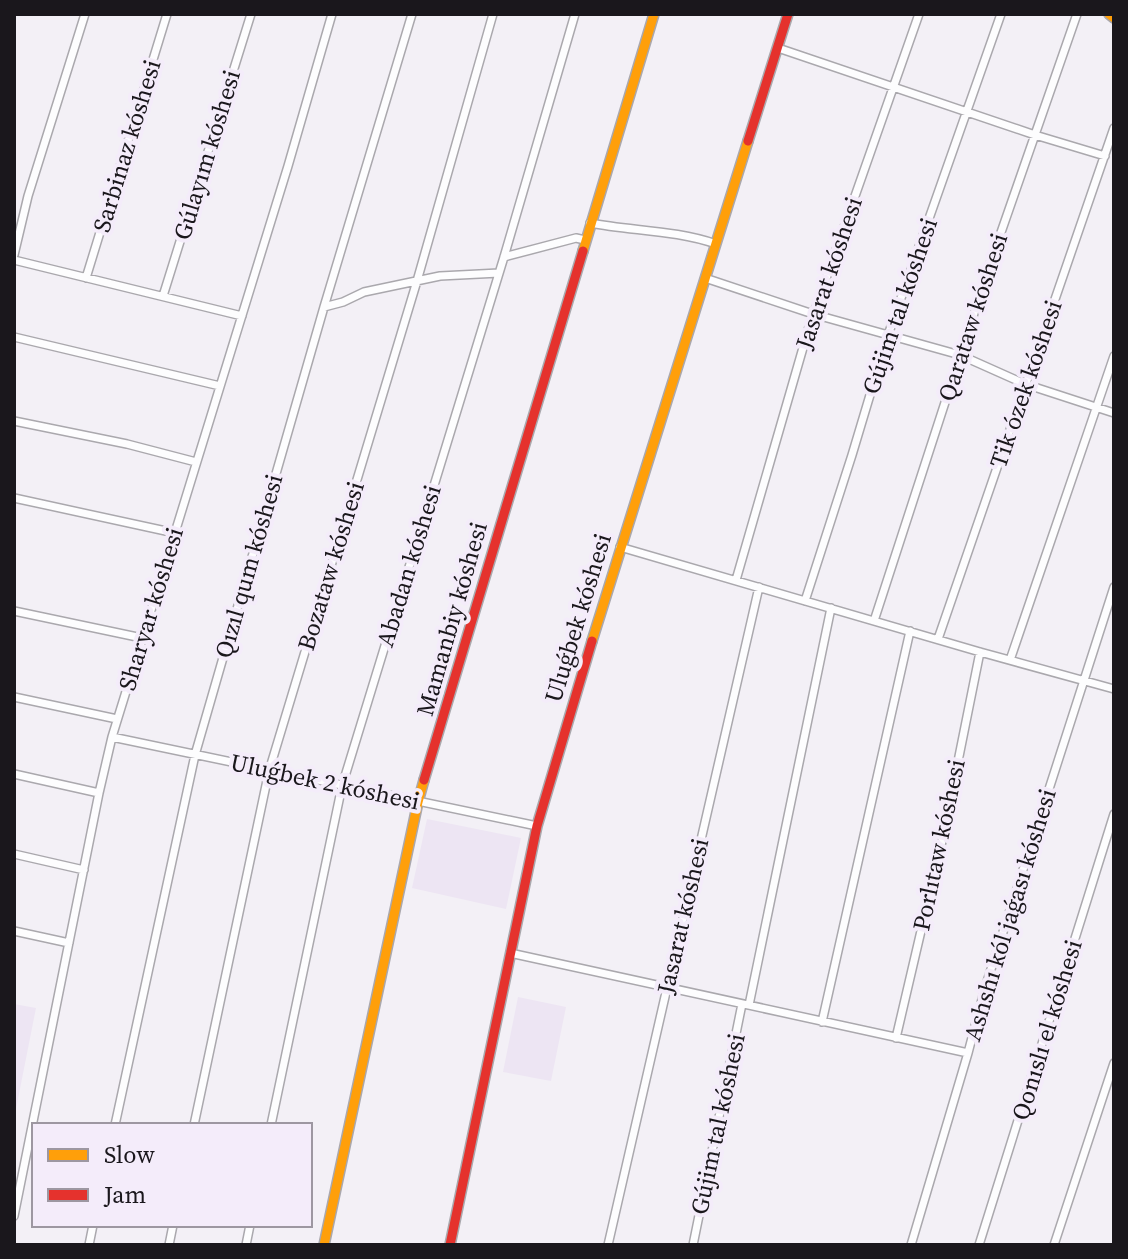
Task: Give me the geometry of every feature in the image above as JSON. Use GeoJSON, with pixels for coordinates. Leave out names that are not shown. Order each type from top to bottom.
{"type":"FeatureCollection","features":[{"type":"Feature","properties":{"kind":"street"},"geometry":{"type":"LineString","coordinates":[[85,14],[17,225],[14,258],[242,316]]}},
{"type":"Feature","properties":{"kind":"street","name":"Sarbinaz kóshesi"},"geometry":{"type":"LineString","coordinates":[[86,278],[167,14]]}},
{"type":"Feature","properties":{"kind":"street","name":"Gúlayım kóshesi"},"geometry":{"type":"LineString","coordinates":[[163,296],[251,14]]}},
{"type":"Feature","properties":{"kind":"street","name":"Sharyar kóshesi"},"geometry":{"type":"LineString","coordinates":[[33,1123],[112,737],[332,14]]}},
{"type":"Feature","properties":{"kind":"street","name":"Qızıl qum kóshesi"},"geometry":{"type":"LineString","coordinates":[[115,1123],[195,755],[412,14]]}},
{"type":"Feature","properties":{"kind":"street","name":"Bozataw kóshesi"},"geometry":{"type":"LineString","coordinates":[[194,1123],[269,771],[417,281],[493,14]]}},
{"type":"Feature","properties":{"kind":"street","name":"Abadan kóshesi"},"geometry":{"type":"LineString","coordinates":[[271,1123],[342,786],[575,14]]}},
{"type":"Feature","properties":{"kind":"street","name":"Mamanbiy kóshesi"},"geometry":{"type":"LineString","coordinates":[[324,1245],[418,802],[654,14]]}},
{"type":"Feature","properties":{"kind":"street","name":"Uluǵbek kóshesi"},"geometry":{"type":"LineString","coordinates":[[450,1245],[537,826],[620,547],[788,14]]}},
{"type":"Feature","properties":{"kind":"street","name":"Jasarat kóshesi"},"geometry":{"type":"LineString","coordinates":[[736,580],[813,314],[919,14]]}},
{"type":"Feature","properties":{"kind":"street","name":"Gújim tal kóshesi"},"geometry":{"type":"LineString","coordinates":[[805,601],[888,335],[1001,14]]}},
{"type":"Feature","properties":{"kind":"street","name":"Qarataw kóshesi"},"geometry":{"type":"LineString","coordinates":[[874,621],[960,355],[1077,14]]}},
{"type":"Feature","properties":{"kind":"street"},"geometry":{"type":"LineString","coordinates":[[1109,14],[1114,18]]}},
{"type":"Feature","properties":{"kind":"street"},"geometry":{"type":"LineString","coordinates":[[778,48],[1105,156]]}},
{"type":"Feature","properties":{"kind":"street","name":"Tik ózek kóshesi"},"geometry":{"type":"LineString","coordinates":[[938,639],[1114,128]]}},
{"type":"Feature","properties":{"kind":"street"},"geometry":{"type":"LineString","coordinates":[[590,223],[699,238],[716,244]]}},
{"type":"Feature","properties":{"kind":"street"},"geometry":{"type":"LineString","coordinates":[[504,257],[576,238],[585,240]]}},
{"type":"Feature","properties":{"kind":"street"},"geometry":{"type":"LineString","coordinates":[[324,307],[364,292],[440,276],[499,273]]}},
{"type":"Feature","properties":{"kind":"street"},"geometry":{"type":"LineString","coordinates":[[705,278],[813,314],[960,355],[1025,384],[1114,413]]}},
{"type":"Feature","properties":{"kind":"street"},"geometry":{"type":"LineString","coordinates":[[14,337],[220,386]]}},
{"type":"Feature","properties":{"kind":"street"},"geometry":{"type":"LineString","coordinates":[[1010,660],[1114,356]]}},
{"type":"Feature","properties":{"kind":"street"},"geometry":{"type":"LineString","coordinates":[[14,421],[101,438],[196,462]]}},
{"type":"Feature","properties":{"kind":"street"},"geometry":{"type":"LineString","coordinates":[[14,498],[175,533]]}},
{"type":"Feature","properties":{"kind":"street"},"geometry":{"type":"LineString","coordinates":[[620,547],[1114,689]]}},
{"type":"Feature","properties":{"kind":"street","name":"Jasarat kóshesi"},"geometry":{"type":"LineString","coordinates":[[608,1245],[759,587]]}},
{"type":"Feature","properties":{"kind":"street","name":"Ashshı kól jaǵası kóshesi"},"geometry":{"type":"LineString","coordinates":[[911,1245],[985,988],[1114,587]]}},
{"type":"Feature","properties":{"kind":"street","name":"Gújim tal kóshesi"},"geometry":{"type":"LineString","coordinates":[[693,1245],[831,608]]}},
{"type":"Feature","properties":{"kind":"street"},"geometry":{"type":"LineString","coordinates":[[14,611],[142,638]]}},
{"type":"Feature","properties":{"kind":"street"},"geometry":{"type":"LineString","coordinates":[[822,1022],[910,631]]}},
{"type":"Feature","properties":{"kind":"street","name":"Porlıtaw kóshesi"},"geometry":{"type":"LineString","coordinates":[[896,1038],[942,841],[980,652]]}},
{"type":"Feature","properties":{"kind":"street"},"geometry":{"type":"LineString","coordinates":[[14,697],[117,719]]}},
{"type":"Feature","properties":{"kind":"street","name":"Uluǵbek 2 kóshesi"},"geometry":{"type":"LineString","coordinates":[[112,737],[537,826]]}},
{"type":"Feature","properties":{"kind":"street"},"geometry":{"type":"LineString","coordinates":[[14,774],[99,793]]}},
{"type":"Feature","properties":{"kind":"street","name":"Qonıslı el kóshesi"},"geometry":{"type":"LineString","coordinates":[[979,1245],[1114,814]]}},
{"type":"Feature","properties":{"kind":"street"},"geometry":{"type":"LineString","coordinates":[[14,854],[84,870]]}},
{"type":"Feature","properties":{"kind":"street"},"geometry":{"type":"LineString","coordinates":[[14,931],[69,943]]}},
{"type":"Feature","properties":{"kind":"street"},"geometry":{"type":"LineString","coordinates":[[510,953],[968,1053]]}},
{"type":"Feature","properties":{"kind":"street"},"geometry":{"type":"LineString","coordinates":[[1054,1245],[1114,1063]]}},
{"type":"Feature","properties":{"kind":"street","name":"Sharyar kóshesi"},"geometry":{"type":"LineString","coordinates":[[14,1216],[32,1127]]}},
{"type":"Feature","properties":{"kind":"shaded area"},"geometry":{"type":"Polygon","coordinates":[[[427,819],[521,838],[506,909],[412,888],[427,819]]]}},
{"type":"Feature","properties":{"kind":"shaded area"},"geometry":{"type":"Polygon","coordinates":[[[518,997],[566,1007],[551,1081],[503,1072],[518,997]]]}},
{"type":"Feature","properties":{"kind":"shaded area"},"geometry":{"type":"Polygon","coordinates":[[[14,1004],[36,1008],[14,1119],[14,1004]]]}},
{"type":"Feature","properties":{"kind":"traffic: slow"},"geometry":{"type":"LineString","coordinates":[[583,251],[654,14]]}},
{"type":"Feature","properties":{"kind":"traffic: slow"},"geometry":{"type":"LineString","coordinates":[[1109,14],[1114,18]]}},
{"type":"Feature","properties":{"kind":"traffic: slow"},"geometry":{"type":"LineString","coordinates":[[592,641],[748,141]]}},
{"type":"Feature","properties":{"kind":"traffic: slow"},"geometry":{"type":"LineString","coordinates":[[324,1245],[424,780]]}},
{"type":"Feature","properties":{"kind":"traffic: jam"},"geometry":{"type":"LineString","coordinates":[[748,141],[788,14]]}},
{"type":"Feature","properties":{"kind":"traffic: jam"},"geometry":{"type":"LineString","coordinates":[[424,780],[583,251]]}},
{"type":"Feature","properties":{"kind":"traffic: jam"},"geometry":{"type":"LineString","coordinates":[[450,1245],[537,826],[592,641]]}}]}
